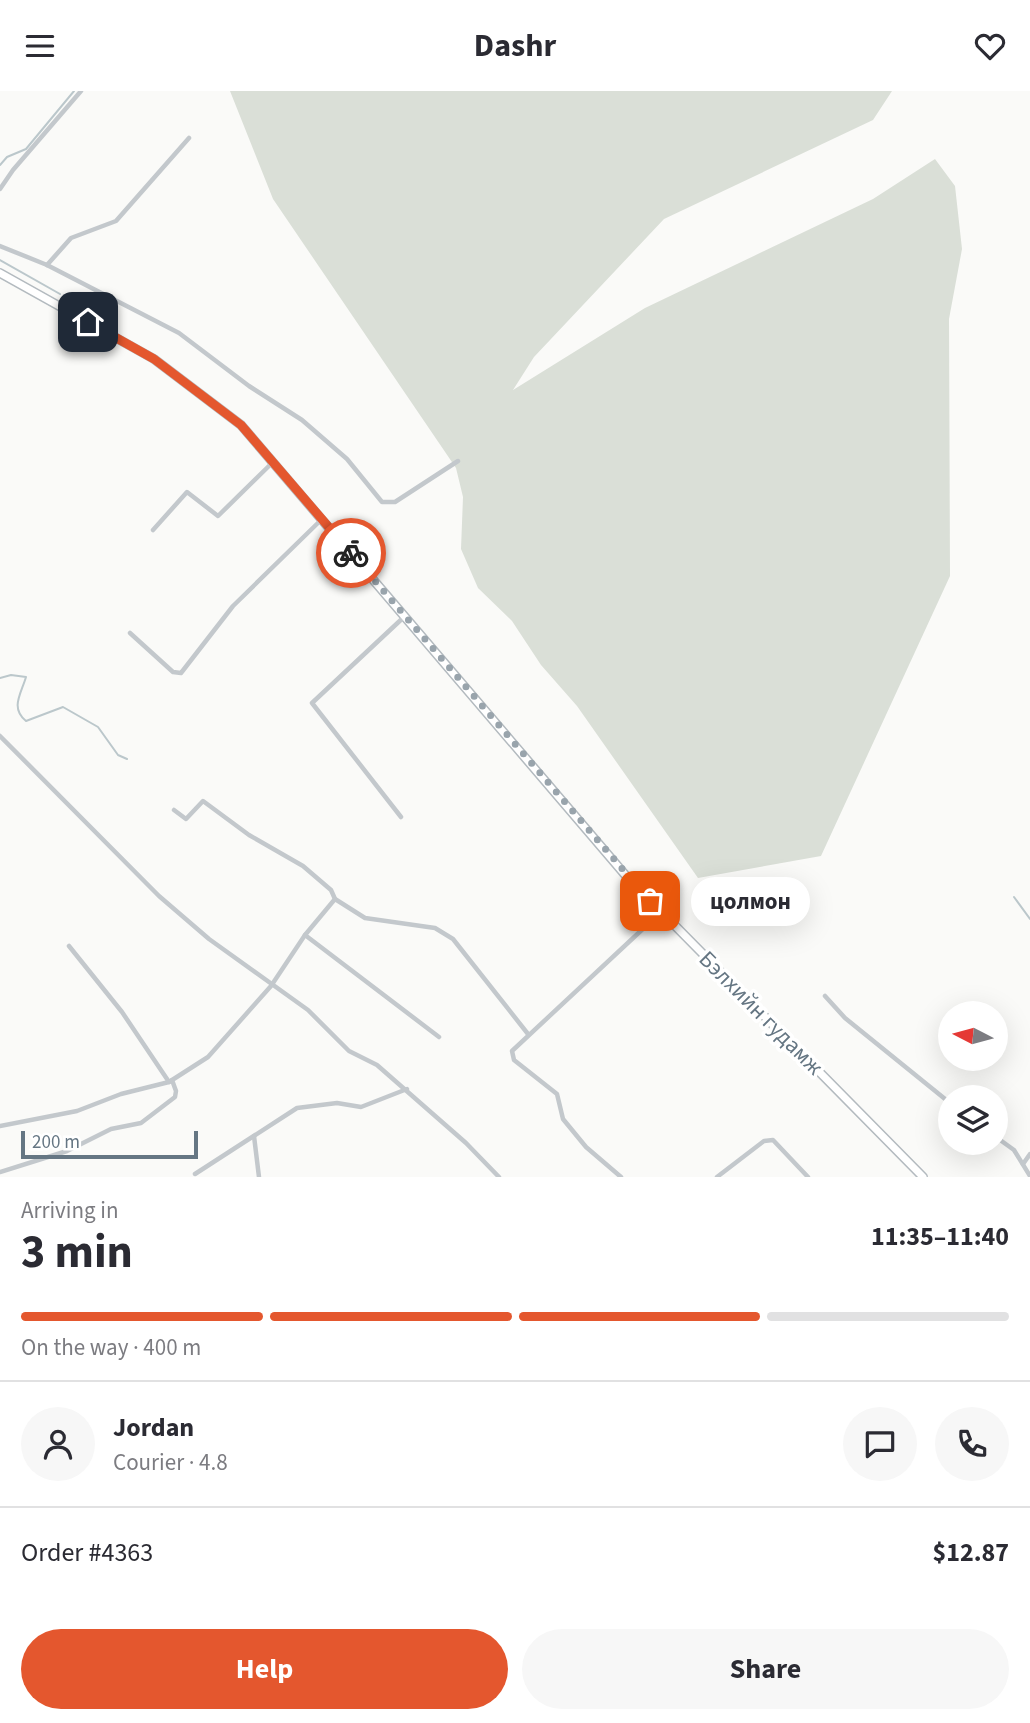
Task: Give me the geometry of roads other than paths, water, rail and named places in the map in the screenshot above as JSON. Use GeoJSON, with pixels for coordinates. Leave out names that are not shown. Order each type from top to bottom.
{"type":"FeatureCollection","features":[{"type":"Feature","properties":{"kind":"main road","name":"Бэлхийн гудамж"},"geometry":{"type":"LineString","coordinates":[[0,273],[154,359],[241,425],[611,859],[923,1177]]}},
{"type":"Feature","properties":{"kind":"street"},"geometry":{"type":"LineString","coordinates":[[0,189],[81,91]]}},
{"type":"Feature","properties":{"kind":"street"},"geometry":{"type":"LineString","coordinates":[[47,265],[71,238],[116,221],[189,138]]}},
{"type":"Feature","properties":{"kind":"street"},"geometry":{"type":"LineString","coordinates":[[0,246],[47,265],[176,330],[249,386],[302,420],[347,459],[382,502],[395,502],[458,461]]}},
{"type":"Feature","properties":{"kind":"street"},"geometry":{"type":"LineString","coordinates":[[153,530],[187,492],[218,516],[274,461]]}},
{"type":"Feature","properties":{"kind":"street"},"geometry":{"type":"LineString","coordinates":[[130,633],[173,671],[181,673],[233,606],[321,520]]}},
{"type":"Feature","properties":{"kind":"street"},"geometry":{"type":"LineString","coordinates":[[401,817],[312,703],[405,616]]}},
{"type":"Feature","properties":{"kind":"street"},"geometry":{"type":"LineString","coordinates":[[0,736],[159,896],[209,939],[308,1010],[349,1051],[377,1065],[407,1089],[499,1177]]}},
{"type":"Feature","properties":{"kind":"street"},"geometry":{"type":"LineString","coordinates":[[173,810],[186,819],[203,801],[250,835],[303,866],[331,890],[335,899],[365,918],[435,928],[453,939],[528,1034]]}},
{"type":"Feature","properties":{"kind":"street"},"geometry":{"type":"LineString","coordinates":[[0,1126],[77,1111],[121,1094],[170,1081],[208,1057],[271,986],[305,935],[335,899]]}},
{"type":"Feature","properties":{"kind":"street"},"geometry":{"type":"LineString","coordinates":[[621,1177],[586,1147],[563,1119],[557,1094],[513,1060],[514,1047],[661,912]]}},
{"type":"Feature","properties":{"kind":"street"},"geometry":{"type":"LineString","coordinates":[[305,935],[439,1037]]}},
{"type":"Feature","properties":{"kind":"street"},"geometry":{"type":"LineString","coordinates":[[0,1172],[67,1151],[111,1129],[141,1123],[175,1097],[176,1091],[170,1081],[122,1012],[69,946]]}},
{"type":"Feature","properties":{"kind":"street"},"geometry":{"type":"LineString","coordinates":[[825,996],[845,1018],[938,1093]]}},
{"type":"Feature","properties":{"kind":"street"},"geometry":{"type":"LineString","coordinates":[[195,1174],[297,1108],[337,1103],[361,1107],[407,1089]]}},
{"type":"Feature","properties":{"kind":"street"},"geometry":{"type":"LineString","coordinates":[[254,1136],[259,1177]]}},
{"type":"Feature","properties":{"kind":"street"},"geometry":{"type":"LineString","coordinates":[[717,1177],[764,1141],[773,1140],[808,1177]]}},
{"type":"Feature","properties":{"kind":"street"},"geometry":{"type":"LineString","coordinates":[[1008,1146],[1014,1150],[1030,1176]]}},
{"type":"Feature","properties":{"kind":"street"},"geometry":{"type":"LineString","coordinates":[[1023,1164],[1030,1154]]}},
{"type":"Feature","properties":{"kind":"waterway"},"geometry":{"type":"LineString","coordinates":[[0,165],[7,157],[26,149],[74,91]]}},
{"type":"Feature","properties":{"kind":"waterway"},"geometry":{"type":"LineString","coordinates":[[0,260],[60,294]]}},
{"type":"Feature","properties":{"kind":"waterway"},"geometry":{"type":"LineString","coordinates":[[0,678],[11,675],[26,677],[18,706],[26,721],[63,707],[98,727],[118,755],[127,759]]}},
{"type":"Feature","properties":{"kind":"waterway"},"geometry":{"type":"LineString","coordinates":[[1014,897],[1030,919]]}},
{"type":"Feature","properties":{"kind":"place","name":"цолмон"},"geometry":{"type":"Point","coordinates":[650,901]}}]}
